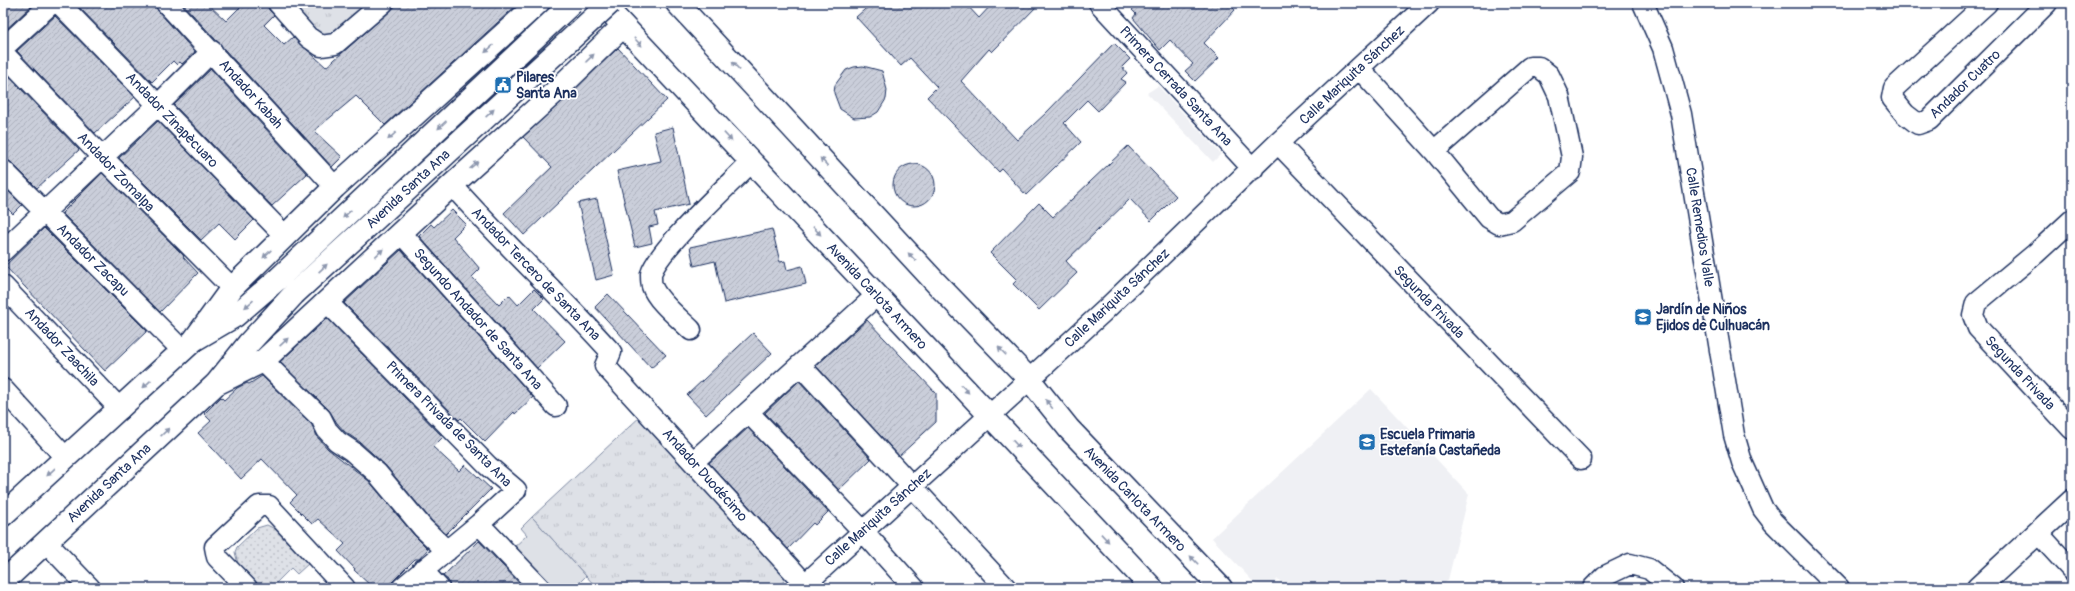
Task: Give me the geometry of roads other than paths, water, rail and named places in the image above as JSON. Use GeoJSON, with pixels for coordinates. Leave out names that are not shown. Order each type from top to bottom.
{"type":"FeatureCollection","features":[{"type":"Feature","properties":{"kind":"main road","name":"Avenida Santa Ana"},"geometry":{"type":"LineString","coordinates":[[189,345],[232,288],[335,187],[538,3]]}},
{"type":"Feature","properties":{"kind":"main road","name":"Avenida Santa Ana"},"geometry":{"type":"LineString","coordinates":[[5,509],[66,458],[189,345],[234,316],[278,279],[572,3]]}},
{"type":"Feature","properties":{"kind":"main road","name":"Avenida Carlota Armero"},"geometry":{"type":"LineString","coordinates":[[602,3],[1152,588]]}},
{"type":"Feature","properties":{"kind":"main road","name":"Avenida Santa Ana"},"geometry":{"type":"LineString","coordinates":[[3,582],[216,384],[248,344],[294,294],[610,3]]}},
{"type":"Feature","properties":{"kind":"main road","name":"Avenida Carlota Armero"},"geometry":{"type":"LineString","coordinates":[[677,3],[937,284],[1029,379],[1069,429],[1221,588]]}},
{"type":"Feature","properties":{"kind":"main road"},"geometry":{"type":"LineString","coordinates":[[506,33],[516,25],[534,21],[544,23],[560,32],[566,39],[572,58],[568,76],[556,91]]}},
{"type":"Feature","properties":{"kind":"main road","name":"Avenida Santa Ana"},"geometry":{"type":"LineString","coordinates":[[216,384],[263,361],[452,185],[556,91],[623,26]]}},
{"type":"Feature","properties":{"kind":"main road"},"geometry":{"type":"LineString","coordinates":[[1978,588],[2072,501]]}},
{"type":"Feature","properties":{"kind":"street"},"geometry":{"type":"LineString","coordinates":[[3,48],[52,3]]}},
{"type":"Feature","properties":{"kind":"street","name":"Andador Zinapècuaro"},"geometry":{"type":"LineString","coordinates":[[59,3],[285,236]]}},
{"type":"Feature","properties":{"kind":"street","name":"Andador Kabah"},"geometry":{"type":"LineString","coordinates":[[166,3],[212,51],[335,187]]}},
{"type":"Feature","properties":{"kind":"street"},"geometry":{"type":"LineString","coordinates":[[278,3],[308,36],[321,46],[335,44],[383,3]]}},
{"type":"Feature","properties":{"kind":"street","name":"Primera Cerrada Santa Ana"},"geometry":{"type":"LineString","coordinates":[[1099,3],[1253,168]]}},
{"type":"Feature","properties":{"kind":"street","name":"Calle Mariquita Sánchez"},"geometry":{"type":"LineString","coordinates":[[803,586],[862,530],[1115,301],[1278,143],[1429,3]]}},
{"type":"Feature","properties":{"kind":"street","name":"Calle Remedios Valle"},"geometry":{"type":"LineString","coordinates":[[1643,3],[1663,48],[1681,114],[1734,435],[1742,462],[1763,509],[1773,522],[1839,588]]}},
{"type":"Feature","properties":{"kind":"street","name":"Andador Cuatro"},"geometry":{"type":"LineString","coordinates":[[1987,3],[1894,88],[1892,98],[1905,114],[1918,124],[1929,120],[2047,3]]}},
{"type":"Feature","properties":{"kind":"street"},"geometry":{"type":"LineString","coordinates":[[3,250],[158,105],[212,51]]}},
{"type":"Feature","properties":{"kind":"street","name":"Andador Zomalpa"},"geometry":{"type":"LineString","coordinates":[[3,53],[102,157],[232,288]]}},
{"type":"Feature","properties":{"kind":"street"},"geometry":{"type":"LineString","coordinates":[[1359,68],[1434,151],[1489,218],[1499,224],[1512,221],[1570,172],[1572,157],[1559,96],[1549,76],[1539,67],[1530,67],[1434,151]]}},
{"type":"Feature","properties":{"kind":"street","name":"Segunda Privada"},"geometry":{"type":"LineString","coordinates":[[1278,143],[1581,459]]}},
{"type":"Feature","properties":{"kind":"street"},"geometry":{"type":"LineString","coordinates":[[691,330],[656,294],[652,285],[651,274],[662,256],[682,232],[751,162]]}},
{"type":"Feature","properties":{"kind":"street","name":"Andador Zacapu"},"geometry":{"type":"LineString","coordinates":[[3,170],[44,212],[189,345]]}},
{"type":"Feature","properties":{"kind":"street","name":"Andador Tercero de Santa Ana"},"geometry":{"type":"LineString","coordinates":[[452,185],[507,245],[582,320],[611,352],[605,366]]}},
{"type":"Feature","properties":{"kind":"street","name":"Segunda Privada"},"geometry":{"type":"LineString","coordinates":[[2072,220],[2035,254],[1976,303],[1973,315],[1978,328],[2072,429]]}},
{"type":"Feature","properties":{"kind":"street","name":"Segundo Andador de Santa Ana"},"geometry":{"type":"LineString","coordinates":[[400,233],[556,406]]}},
{"type":"Feature","properties":{"kind":"street","name":"Andador Zaachila"},"geometry":{"type":"LineString","coordinates":[[3,286],[120,409]]}},
{"type":"Feature","properties":{"kind":"street"},"geometry":{"type":"LineString","coordinates":[[693,462],[877,295]]}},
{"type":"Feature","properties":{"kind":"street","name":"Primera Privada de Santa Ana"},"geometry":{"type":"LineString","coordinates":[[327,302],[488,466],[516,490],[479,524],[402,588]]}},
{"type":"Feature","properties":{"kind":"street"},"geometry":{"type":"LineString","coordinates":[[263,361],[321,418],[327,430],[337,441],[352,451],[377,473],[423,528],[447,551]]}},
{"type":"Feature","properties":{"kind":"street"},"geometry":{"type":"LineString","coordinates":[[800,365],[1006,588]]}},
{"type":"Feature","properties":{"kind":"street","name":"Andador Duodécimo"},"geometry":{"type":"LineString","coordinates":[[605,366],[803,586]]}},
{"type":"Feature","properties":{"kind":"street"},"geometry":{"type":"LineString","coordinates":[[3,389],[66,458]]}},
{"type":"Feature","properties":{"kind":"street"},"geometry":{"type":"LineString","coordinates":[[748,412],[862,530],[914,588]]}},
{"type":"Feature","properties":{"kind":"street"},"geometry":{"type":"LineString","coordinates":[[247,588],[217,557],[215,547],[259,506],[269,506],[346,588]]}},
{"type":"Feature","properties":{"kind":"street"},"geometry":{"type":"LineString","coordinates":[[479,524],[540,588]]}},
{"type":"Feature","properties":{"kind":"street"},"geometry":{"type":"LineString","coordinates":[[2038,533],[2072,570]]}},
{"type":"Feature","properties":{"kind":"street"},"geometry":{"type":"LineString","coordinates":[[46,542],[90,588]]}},
{"type":"Feature","properties":{"kind":"street"},"geometry":{"type":"LineString","coordinates":[[1593,588],[1605,576],[1630,564],[1649,569],[1673,588]]}},
{"type":"Feature","properties":{"kind":"street"},"geometry":{"type":"LineString","coordinates":[[422,570],[439,588]]}},
{"type":"Feature","properties":{"kind":"place","name":"Pilares Santa Ana"},"geometry":{"type":"Point","coordinates":[503,85]}},
{"type":"Feature","properties":{"kind":"place","name":"Jardín de Niños Ejidos de Culhuacán"},"geometry":{"type":"Point","coordinates":[1643,317]}},
{"type":"Feature","properties":{"kind":"place","name":"Escuela Primaria Estefanía Castañeda"},"geometry":{"type":"Point","coordinates":[1367,442]}}]}
